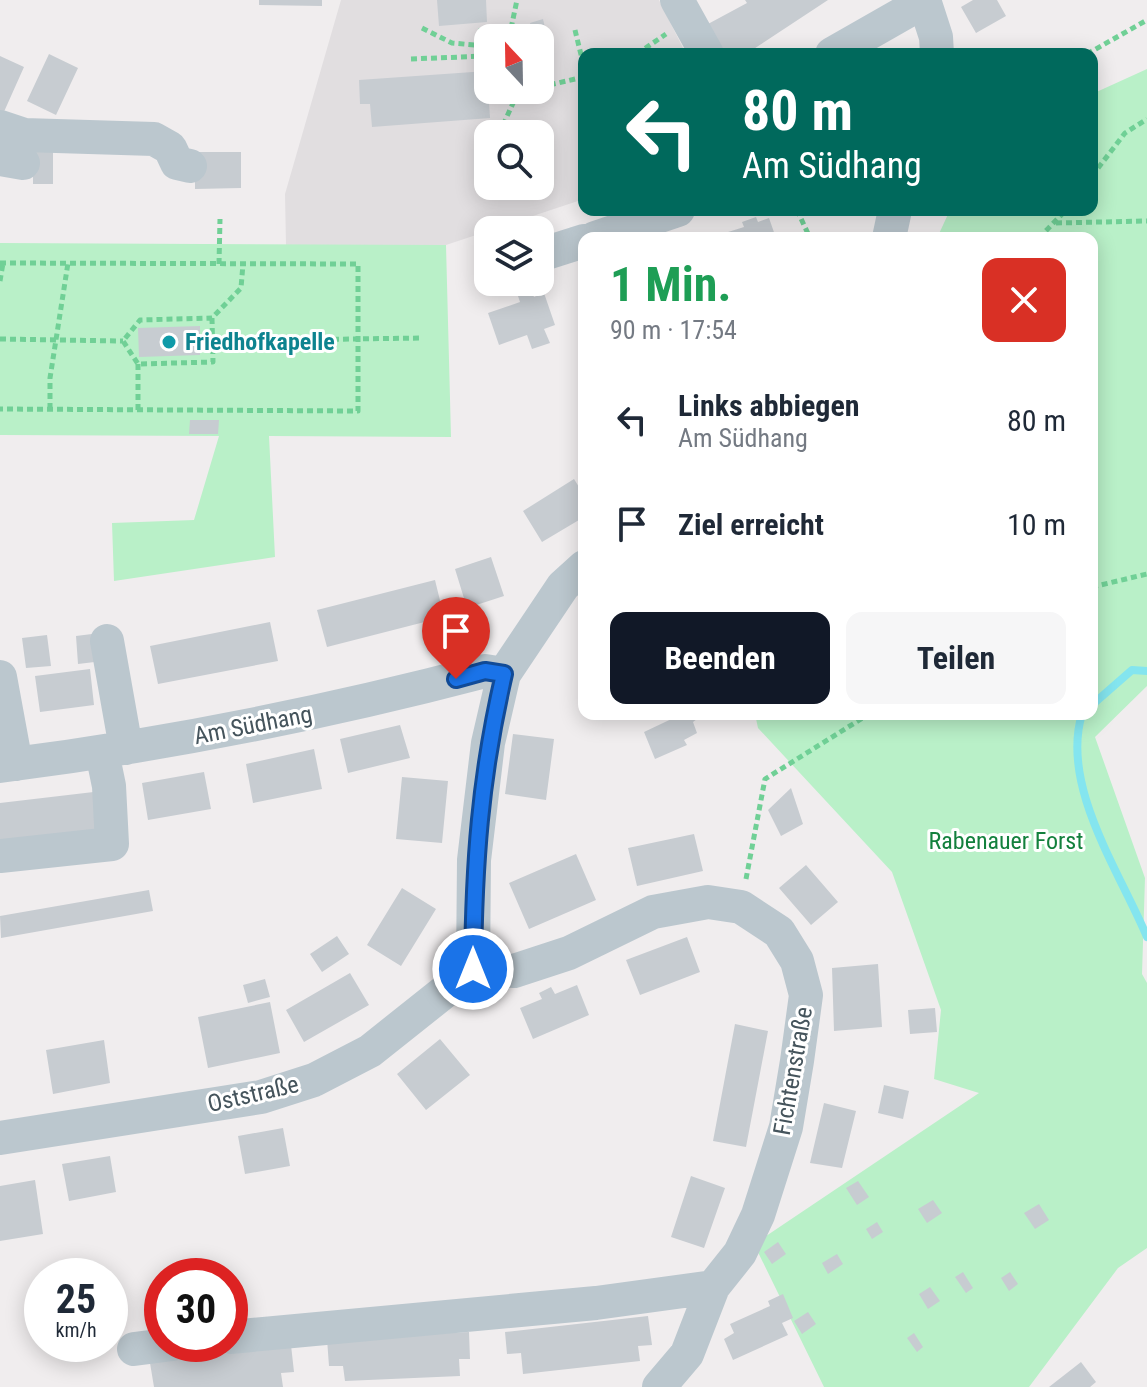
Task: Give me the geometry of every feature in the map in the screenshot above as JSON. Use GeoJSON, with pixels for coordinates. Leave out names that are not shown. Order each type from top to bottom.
{"type":"FeatureCollection","features":[{"type":"Feature","properties":{"kind":"street"},"geometry":{"type":"LineString","coordinates":[[842,48],[924,0],[937,48]]}},
{"type":"Feature","properties":{"kind":"street"},"geometry":{"type":"LineString","coordinates":[[690,4],[705,48]]}},
{"type":"Feature","properties":{"kind":"street"},"geometry":{"type":"LineString","coordinates":[[0,127],[24,135],[154,139],[170,148],[177,163],[190,166]]}},
{"type":"Feature","properties":{"kind":"street"},"geometry":{"type":"LineString","coordinates":[[613,232],[660,216]]}},
{"type":"Feature","properties":{"kind":"street"},"geometry":{"type":"LineString","coordinates":[[554,251],[578,243]]}},
{"type":"Feature","properties":{"kind":"street"},"geometry":{"type":"LineString","coordinates":[[473,969],[474,860],[488,743],[504,674],[563,586],[578,572]]}},
{"type":"Feature","properties":{"kind":"street"},"geometry":{"type":"LineString","coordinates":[[0,856],[112,844],[109,786],[114,750],[107,641]]}},
{"type":"Feature","properties":{"kind":"street","name":"Am Südhang"},"geometry":{"type":"LineString","coordinates":[[17,764],[114,750],[356,704],[485,671],[504,674]]}},
{"type":"Feature","properties":{"kind":"street"},"geometry":{"type":"LineString","coordinates":[[13,687],[17,764]]}},
{"type":"Feature","properties":{"kind":"street","name":"Fichtenstraße"},"geometry":{"type":"LineString","coordinates":[[473,969],[514,971],[569,953],[653,912],[708,902],[741,907],[779,932],[797,961],[806,995],[782,1142],[758,1215],[740,1253],[713,1287],[687,1354],[659,1387]]}},
{"type":"Feature","properties":{"kind":"street","name":"Oststraße"},"geometry":{"type":"LineString","coordinates":[[0,1138],[261,1097],[314,1080],[370,1051],[473,969]]}},
{"type":"Feature","properties":{"kind":"street"},"geometry":{"type":"LineString","coordinates":[[248,1335],[596,1303],[713,1287]]}},
{"type":"Feature","properties":{"kind":"street"},"geometry":{"type":"LineString","coordinates":[[134,1349],[144,1348]]}},
{"type":"Feature","properties":{"kind":"path"},"geometry":{"type":"LineString","coordinates":[[512,24],[517,0]]}},
{"type":"Feature","properties":{"kind":"path"},"geometry":{"type":"LineString","coordinates":[[1098,48],[1147,20]]}},
{"type":"Feature","properties":{"kind":"path"},"geometry":{"type":"LineString","coordinates":[[422,28],[452,43],[474,45]]}},
{"type":"Feature","properties":{"kind":"path"},"geometry":{"type":"LineString","coordinates":[[575,30],[579,48]]}},
{"type":"Feature","properties":{"kind":"path"},"geometry":{"type":"LineString","coordinates":[[411,59],[474,56]]}},
{"type":"Feature","properties":{"kind":"path"},"geometry":{"type":"LineString","coordinates":[[554,84],[578,78]]}},
{"type":"Feature","properties":{"kind":"path"},"geometry":{"type":"LineString","coordinates":[[1098,168],[1125,133],[1147,119]]}},
{"type":"Feature","properties":{"kind":"path"},"geometry":{"type":"LineString","coordinates":[[1046,232],[1061,216]]}},
{"type":"Feature","properties":{"kind":"path"},"geometry":{"type":"LineString","coordinates":[[219,264],[220,219]]}},
{"type":"Feature","properties":{"kind":"path"},"geometry":{"type":"LineString","coordinates":[[1056,223],[1147,221]]}},
{"type":"Feature","properties":{"kind":"path"},"geometry":{"type":"LineString","coordinates":[[0,281],[2,263],[358,264],[358,411],[0,409]]}},
{"type":"Feature","properties":{"kind":"path"},"geometry":{"type":"LineString","coordinates":[[50,409],[56,340],[68,263]]}},
{"type":"Feature","properties":{"kind":"path"},"geometry":{"type":"LineString","coordinates":[[123,341],[140,320],[212,318],[241,288],[243,264]]}},
{"type":"Feature","properties":{"kind":"path"},"geometry":{"type":"LineString","coordinates":[[138,364],[213,362],[212,318]]}},
{"type":"Feature","properties":{"kind":"path"},"geometry":{"type":"LineString","coordinates":[[213,341],[422,338]]}},
{"type":"Feature","properties":{"kind":"path"},"geometry":{"type":"LineString","coordinates":[[0,339],[123,341]]}},
{"type":"Feature","properties":{"kind":"path"},"geometry":{"type":"LineString","coordinates":[[123,341],[138,364],[138,410]]}},
{"type":"Feature","properties":{"kind":"path"},"geometry":{"type":"LineString","coordinates":[[1098,586],[1147,574]]}},
{"type":"Feature","properties":{"kind":"path"},"geometry":{"type":"LineString","coordinates":[[741,907],[765,779],[859,720]]}},
{"type":"Feature","properties":{"kind":"shaded area"},"geometry":{"type":"Polygon","coordinates":[[[341,0],[659,0],[683,48],[578,48],[578,201],[533,216],[474,216],[474,236],[446,245],[286,245],[285,194],[341,0]]]}},
{"type":"Feature","properties":{"kind":"green space","name":"Rabenauer Forst"},"geometry":{"type":"Polygon","coordinates":[[[1147,69],[1147,686],[1095,737],[1145,878],[1142,974],[1147,983],[1147,1248],[1118,1268],[1029,1387],[824,1387],[754,1244],[979,1093],[934,1079],[941,1010],[892,872],[758,728],[756,720],[1098,720],[1098,232],[940,232],[947,216],[1098,216],[1098,91],[1147,69]]]}},
{"type":"Feature","properties":{"kind":"green space"},"geometry":{"type":"Polygon","coordinates":[[[0,243],[446,245],[451,437],[269,436],[275,557],[114,581],[112,523],[194,520],[219,436],[0,435],[0,243]]]}},
{"type":"Feature","properties":{"kind":"building"},"geometry":{"type":"Polygon","coordinates":[[[259,0],[322,0],[322,6],[259,5],[259,0]]]}},
{"type":"Feature","properties":{"kind":"building"},"geometry":{"type":"Polygon","coordinates":[[[437,0],[486,0],[487,22],[439,26],[437,0]]]}},
{"type":"Feature","properties":{"kind":"building"},"geometry":{"type":"Polygon","coordinates":[[[745,0],[828,0],[755,48],[721,48],[708,24],[747,3],[745,0]]]}},
{"type":"Feature","properties":{"kind":"building"},"geometry":{"type":"Polygon","coordinates":[[[973,0],[997,0],[1006,16],[976,33],[961,7],[973,0]]]}},
{"type":"Feature","properties":{"kind":"building"},"geometry":{"type":"Polygon","coordinates":[[[543,19],[544,24],[530,24],[543,19]]]}},
{"type":"Feature","properties":{"kind":"building"},"geometry":{"type":"Polygon","coordinates":[[[49,54],[78,68],[56,115],[27,101],[49,54]]]}},
{"type":"Feature","properties":{"kind":"building"},"geometry":{"type":"Polygon","coordinates":[[[0,56],[24,67],[3,114],[0,113],[0,56]]]}},
{"type":"Feature","properties":{"kind":"building"},"geometry":{"type":"Polygon","coordinates":[[[474,72],[474,104],[489,104],[490,118],[372,127],[370,104],[360,104],[359,80],[474,72]]]}},
{"type":"Feature","properties":{"kind":"building"},"geometry":{"type":"Polygon","coordinates":[[[33,147],[53,147],[53,184],[33,184],[33,147]]]}},
{"type":"Feature","properties":{"kind":"building"},"geometry":{"type":"Polygon","coordinates":[[[195,152],[241,152],[241,188],[195,189],[195,152]]]}},
{"type":"Feature","properties":{"kind":"building"},"geometry":{"type":"Polygon","coordinates":[[[756,217],[758,222],[769,218],[774,232],[728,232],[744,227],[742,222],[756,217]]]}},
{"type":"Feature","properties":{"kind":"building"},"geometry":{"type":"Polygon","coordinates":[[[518,296],[545,296],[555,325],[544,329],[550,343],[532,349],[527,335],[499,345],[488,313],[520,302],[518,296]]]}},
{"type":"Feature","properties":{"kind":"building","name":"Friedhofkapelle"},"geometry":{"type":"Polygon","coordinates":[[[200,326],[200,355],[139,357],[138,328],[200,326]]]}},
{"type":"Feature","properties":{"kind":"building"},"geometry":{"type":"Polygon","coordinates":[[[190,420],[219,420],[218,434],[189,434],[190,420]]]}},
{"type":"Feature","properties":{"kind":"building"},"geometry":{"type":"Polygon","coordinates":[[[574,479],[578,485],[578,521],[542,542],[523,511],[574,479]]]}},
{"type":"Feature","properties":{"kind":"building"},"geometry":{"type":"Polygon","coordinates":[[[491,557],[504,596],[467,608],[455,569],[491,557]]]}},
{"type":"Feature","properties":{"kind":"building"},"geometry":{"type":"Polygon","coordinates":[[[435,580],[444,617],[327,647],[317,610],[435,580]]]}},
{"type":"Feature","properties":{"kind":"building"},"geometry":{"type":"Polygon","coordinates":[[[270,622],[278,661],[158,684],[150,646],[270,622]]]}},
{"type":"Feature","properties":{"kind":"building"},"geometry":{"type":"Polygon","coordinates":[[[100,633],[103,661],[78,664],[76,636],[100,633]]]}},
{"type":"Feature","properties":{"kind":"building"},"geometry":{"type":"Polygon","coordinates":[[[47,635],[51,666],[26,668],[22,638],[47,635]]]}},
{"type":"Feature","properties":{"kind":"building"},"geometry":{"type":"Polygon","coordinates":[[[90,669],[94,705],[40,712],[35,676],[90,669]]]}},
{"type":"Feature","properties":{"kind":"building"},"geometry":{"type":"Polygon","coordinates":[[[669,720],[696,720],[693,722],[697,733],[684,740],[687,745],[655,759],[644,732],[669,720]]]}},
{"type":"Feature","properties":{"kind":"building"},"geometry":{"type":"Polygon","coordinates":[[[400,725],[410,758],[348,773],[340,739],[400,725]]]}},
{"type":"Feature","properties":{"kind":"building"},"geometry":{"type":"Polygon","coordinates":[[[513,734],[554,739],[546,800],[505,794],[513,734]]]}},
{"type":"Feature","properties":{"kind":"building"},"geometry":{"type":"Polygon","coordinates":[[[314,749],[322,789],[253,803],[246,764],[314,749]]]}},
{"type":"Feature","properties":{"kind":"building"},"geometry":{"type":"Polygon","coordinates":[[[204,772],[211,809],[148,820],[142,783],[204,772]]]}},
{"type":"Feature","properties":{"kind":"building"},"geometry":{"type":"Polygon","coordinates":[[[402,777],[448,781],[442,843],[396,839],[402,777]]]}},
{"type":"Feature","properties":{"kind":"building"},"geometry":{"type":"Polygon","coordinates":[[[791,788],[803,824],[781,836],[768,810],[791,788]]]}},
{"type":"Feature","properties":{"kind":"building"},"geometry":{"type":"Polygon","coordinates":[[[102,791],[107,834],[0,845],[0,803],[102,791]]]}},
{"type":"Feature","properties":{"kind":"building"},"geometry":{"type":"Polygon","coordinates":[[[694,834],[703,871],[637,886],[628,848],[694,834]]]}},
{"type":"Feature","properties":{"kind":"building"},"geometry":{"type":"Polygon","coordinates":[[[576,854],[596,900],[529,929],[509,883],[576,854]]]}},
{"type":"Feature","properties":{"kind":"building"},"geometry":{"type":"Polygon","coordinates":[[[806,865],[838,902],[811,925],[779,888],[806,865]]]}},
{"type":"Feature","properties":{"kind":"building"},"geometry":{"type":"Polygon","coordinates":[[[402,888],[436,909],[401,966],[367,945],[402,888]]]}},
{"type":"Feature","properties":{"kind":"building"},"geometry":{"type":"Polygon","coordinates":[[[149,890],[153,911],[1,938],[0,916],[149,890]]]}},
{"type":"Feature","properties":{"kind":"building"},"geometry":{"type":"Polygon","coordinates":[[[337,936],[349,954],[322,972],[310,954],[337,936]]]}},
{"type":"Feature","properties":{"kind":"building"},"geometry":{"type":"Polygon","coordinates":[[[687,937],[700,972],[640,995],[626,960],[687,937]]]}},
{"type":"Feature","properties":{"kind":"building"},"geometry":{"type":"Polygon","coordinates":[[[878,964],[882,1027],[834,1031],[832,968],[878,964]]]}},
{"type":"Feature","properties":{"kind":"building"},"geometry":{"type":"Polygon","coordinates":[[[350,973],[369,1005],[304,1042],[286,1010],[350,973]]]}},
{"type":"Feature","properties":{"kind":"building"},"geometry":{"type":"Polygon","coordinates":[[[265,979],[270,997],[248,1003],[243,985],[265,979]]]}},
{"type":"Feature","properties":{"kind":"building"},"geometry":{"type":"Polygon","coordinates":[[[577,985],[589,1015],[533,1039],[520,1008],[542,999],[539,993],[551,987],[555,994],[577,985]]]}},
{"type":"Feature","properties":{"kind":"building"},"geometry":{"type":"Polygon","coordinates":[[[270,1002],[280,1053],[208,1068],[198,1017],[270,1002]]]}},
{"type":"Feature","properties":{"kind":"building"},"geometry":{"type":"Polygon","coordinates":[[[935,1008],[937,1032],[910,1034],[908,1010],[935,1008]]]}},
{"type":"Feature","properties":{"kind":"building"},"geometry":{"type":"Polygon","coordinates":[[[735,1024],[768,1031],[746,1147],[713,1141],[735,1024]]]}},
{"type":"Feature","properties":{"kind":"building"},"geometry":{"type":"Polygon","coordinates":[[[440,1039],[470,1075],[426,1110],[397,1074],[440,1039]]]}},
{"type":"Feature","properties":{"kind":"building"},"geometry":{"type":"Polygon","coordinates":[[[104,1040],[110,1083],[53,1094],[46,1050],[104,1040]]]}},
{"type":"Feature","properties":{"kind":"building"},"geometry":{"type":"Polygon","coordinates":[[[884,1085],[909,1091],[903,1119],[878,1113],[884,1085]]]}},
{"type":"Feature","properties":{"kind":"building"},"geometry":{"type":"Polygon","coordinates":[[[824,1103],[856,1111],[842,1168],[810,1163],[824,1103]]]}},
{"type":"Feature","properties":{"kind":"building"},"geometry":{"type":"Polygon","coordinates":[[[283,1128],[290,1166],[245,1174],[238,1136],[283,1128]]]}},
{"type":"Feature","properties":{"kind":"building"},"geometry":{"type":"Polygon","coordinates":[[[110,1156],[116,1192],[69,1201],[62,1164],[110,1156]]]}},
{"type":"Feature","properties":{"kind":"building"},"geometry":{"type":"Polygon","coordinates":[[[691,1176],[725,1188],[704,1248],[671,1237],[691,1176]]]}},
{"type":"Feature","properties":{"kind":"building"},"geometry":{"type":"Polygon","coordinates":[[[35,1180],[43,1234],[0,1241],[0,1186],[35,1180]]]}},
{"type":"Feature","properties":{"kind":"building"},"geometry":{"type":"Polygon","coordinates":[[[858,1181],[869,1197],[857,1205],[846,1188],[858,1181]]]}},
{"type":"Feature","properties":{"kind":"building"},"geometry":{"type":"Polygon","coordinates":[[[933,1200],[942,1213],[927,1223],[918,1209],[933,1200]]]}},
{"type":"Feature","properties":{"kind":"building"},"geometry":{"type":"Polygon","coordinates":[[[1039,1204],[1049,1220],[1035,1229],[1024,1213],[1039,1204]]]}},
{"type":"Feature","properties":{"kind":"building"},"geometry":{"type":"Polygon","coordinates":[[[877,1222],[883,1232],[872,1239],[866,1229],[877,1222]]]}},
{"type":"Feature","properties":{"kind":"building"},"geometry":{"type":"Polygon","coordinates":[[[778,1242],[786,1254],[772,1264],[764,1252],[778,1242]]]}},
{"type":"Feature","properties":{"kind":"building"},"geometry":{"type":"Polygon","coordinates":[[[837,1254],[843,1264],[828,1274],[822,1263],[837,1254]]]}},
{"type":"Feature","properties":{"kind":"building"},"geometry":{"type":"Polygon","coordinates":[[[963,1272],[973,1288],[966,1293],[955,1277],[963,1272]]]}},
{"type":"Feature","properties":{"kind":"building"},"geometry":{"type":"Polygon","coordinates":[[[1010,1272],[1018,1284],[1009,1291],[1001,1278],[1010,1272]]]}},
{"type":"Feature","properties":{"kind":"building"},"geometry":{"type":"Polygon","coordinates":[[[930,1287],[940,1301],[928,1309],[919,1294],[930,1287]]]}},
{"type":"Feature","properties":{"kind":"building"},"geometry":{"type":"Polygon","coordinates":[[[783,1294],[793,1318],[782,1323],[788,1335],[733,1360],[724,1339],[734,1333],[730,1324],[770,1306],[768,1301],[783,1294]]]}},
{"type":"Feature","properties":{"kind":"building"},"geometry":{"type":"Polygon","coordinates":[[[808,1312],[816,1324],[802,1334],[794,1321],[808,1312]]]}},
{"type":"Feature","properties":{"kind":"building"},"geometry":{"type":"Polygon","coordinates":[[[648,1316],[652,1345],[638,1346],[640,1361],[523,1374],[521,1353],[507,1354],[505,1332],[648,1316]]]}},
{"type":"Feature","properties":{"kind":"building"},"geometry":{"type":"Polygon","coordinates":[[[469,1332],[470,1359],[459,1359],[460,1376],[345,1381],[343,1366],[329,1366],[327,1339],[469,1332]]]}},
{"type":"Feature","properties":{"kind":"building"},"geometry":{"type":"Polygon","coordinates":[[[914,1333],[923,1347],[917,1352],[907,1338],[914,1333]]]}},
{"type":"Feature","properties":{"kind":"building"},"geometry":{"type":"Polygon","coordinates":[[[291,1345],[294,1372],[281,1373],[283,1387],[154,1387],[150,1363],[248,1362],[248,1350],[291,1345]]]}},
{"type":"Feature","properties":{"kind":"building"},"geometry":{"type":"Polygon","coordinates":[[[1081,1362],[1096,1382],[1090,1387],[1049,1387],[1081,1362]]]}},
{"type":"Feature","properties":{"kind":"waterway"},"geometry":{"type":"LineString","coordinates":[[1098,700],[1132,670],[1147,671]]}},
{"type":"Feature","properties":{"kind":"waterway"},"geometry":{"type":"LineString","coordinates":[[1081,720],[1077,742],[1086,799],[1096,828],[1147,937]]}},
{"type":"Feature","properties":{"kind":"place","name":"Friedhofkapelle"},"geometry":{"type":"Point","coordinates":[169,342]}},
{"type":"Feature","properties":{"kind":"route"},"geometry":{"type":"LineString","coordinates":[[456,679],[485,671],[504,674],[488,743],[474,860],[473,969]]}}]}
